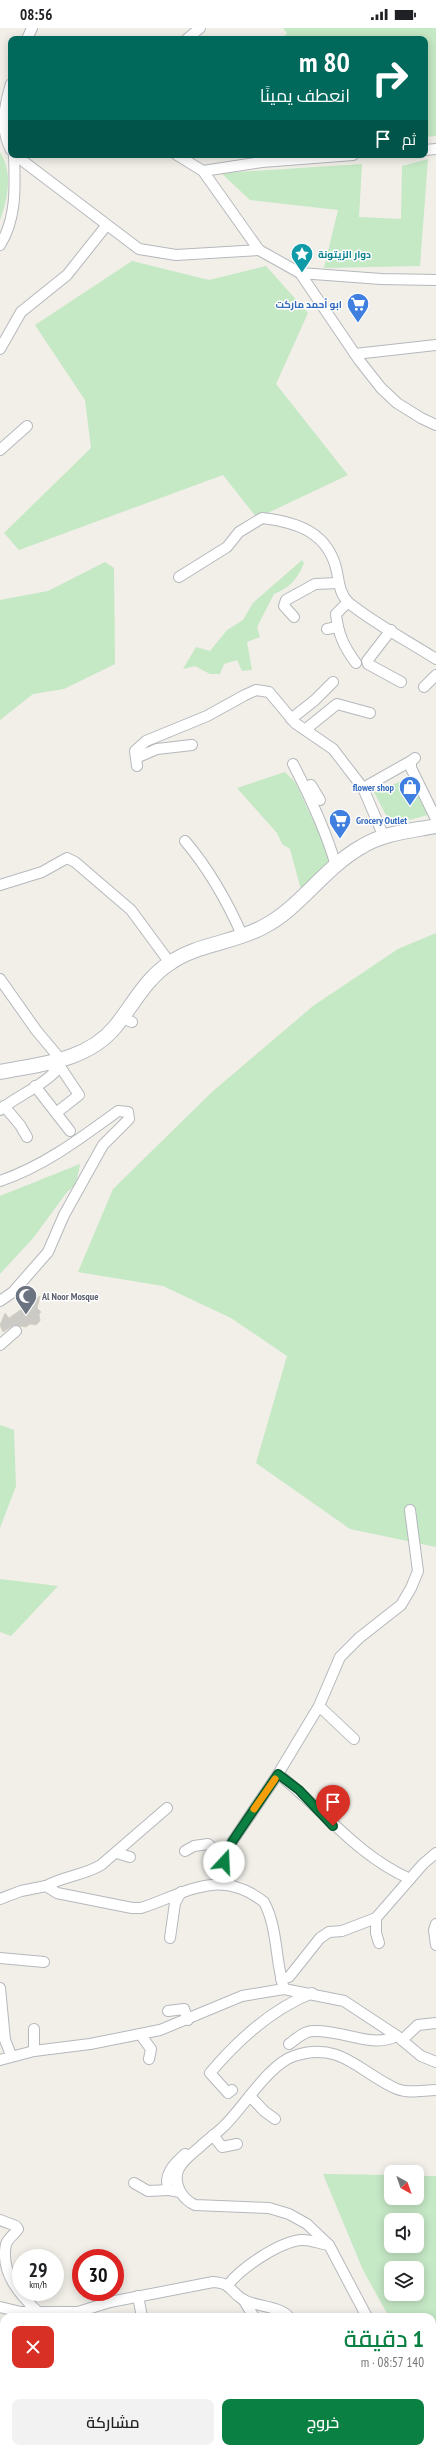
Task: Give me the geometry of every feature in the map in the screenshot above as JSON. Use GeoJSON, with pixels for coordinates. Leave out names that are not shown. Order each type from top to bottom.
{"type":"FeatureCollection","features":[{"type":"Feature","properties":{"kind":"main road"},"geometry":{"type":"LineString","coordinates":[[0,1072],[56,1062],[92,1047],[127,1020],[148,982],[170,963],[183,956],[242,937],[272,922],[360,847],[384,837],[436,826]]}},
{"type":"Feature","properties":{"kind":"street"},"geometry":{"type":"LineString","coordinates":[[191,36],[200,28]]}},
{"type":"Feature","properties":{"kind":"street"},"geometry":{"type":"LineString","coordinates":[[8,96],[1,123],[7,132],[5,142],[8,146]]}},
{"type":"Feature","properties":{"kind":"street"},"geometry":{"type":"LineString","coordinates":[[0,245],[9,228],[13,211],[14,158]]}},
{"type":"Feature","properties":{"kind":"street"},"geometry":{"type":"LineString","coordinates":[[18,158],[106,226],[139,249],[158,253],[191,255],[259,250]]}},
{"type":"Feature","properties":{"kind":"street"},"geometry":{"type":"LineString","coordinates":[[182,158],[203,171],[259,250],[300,273],[365,278],[436,280]]}},
{"type":"Feature","properties":{"kind":"street"},"geometry":{"type":"LineString","coordinates":[[203,171],[262,162],[314,158]]}},
{"type":"Feature","properties":{"kind":"street"},"geometry":{"type":"LineString","coordinates":[[0,349],[22,312],[67,275],[106,226]]}},
{"type":"Feature","properties":{"kind":"street"},"geometry":{"type":"LineString","coordinates":[[300,273],[355,354],[381,388],[397,404],[421,418],[436,424]]}},
{"type":"Feature","properties":{"kind":"street"},"geometry":{"type":"LineString","coordinates":[[355,354],[436,345]]}},
{"type":"Feature","properties":{"kind":"street"},"geometry":{"type":"LineString","coordinates":[[0,450],[27,426]]}},
{"type":"Feature","properties":{"kind":"street"},"geometry":{"type":"LineString","coordinates":[[179,577],[227,547],[239,532],[262,518],[300,526],[322,538],[334,562],[338,583],[348,602],[436,659]]}},
{"type":"Feature","properties":{"kind":"street"},"geometry":{"type":"LineString","coordinates":[[294,618],[284,606],[286,600],[315,584],[338,583]]}},
{"type":"Feature","properties":{"kind":"street"},"geometry":{"type":"LineString","coordinates":[[348,602],[336,614],[337,627],[343,646],[356,663]]}},
{"type":"Feature","properties":{"kind":"street"},"geometry":{"type":"LineString","coordinates":[[326,629],[337,627]]}},
{"type":"Feature","properties":{"kind":"street"},"geometry":{"type":"LineString","coordinates":[[391,630],[367,661],[368,664],[401,682]]}},
{"type":"Feature","properties":{"kind":"street"},"geometry":{"type":"LineString","coordinates":[[424,687],[436,675]]}},
{"type":"Feature","properties":{"kind":"street"},"geometry":{"type":"LineString","coordinates":[[290,719],[315,700],[333,682]]}},
{"type":"Feature","properties":{"kind":"street"},"geometry":{"type":"LineString","coordinates":[[192,745],[157,749],[136,762],[135,751],[146,741],[207,716],[256,690],[268,692],[290,719],[330,746],[362,788],[384,837]]}},
{"type":"Feature","properties":{"kind":"street"},"geometry":{"type":"LineString","coordinates":[[306,729],[337,704],[370,713]]}},
{"type":"Feature","properties":{"kind":"street"},"geometry":{"type":"LineString","coordinates":[[362,788],[413,759],[411,768],[436,819]]}},
{"type":"Feature","properties":{"kind":"street"},"geometry":{"type":"LineString","coordinates":[[293,764],[305,787],[331,848],[336,866]]}},
{"type":"Feature","properties":{"kind":"street"},"geometry":{"type":"LineString","coordinates":[[305,787],[311,785],[320,800]]}},
{"type":"Feature","properties":{"kind":"street"},"geometry":{"type":"LineString","coordinates":[[185,841],[217,887],[233,914],[242,937]]}},
{"type":"Feature","properties":{"kind":"street"},"geometry":{"type":"LineString","coordinates":[[0,885],[42,872],[66,858],[75,862],[131,910],[170,963]]}},
{"type":"Feature","properties":{"kind":"street"},"geometry":{"type":"LineString","coordinates":[[0,980],[36,1030],[79,1095],[56,1113]]}},
{"type":"Feature","properties":{"kind":"street"},"geometry":{"type":"LineString","coordinates":[[27,1137],[20,1125],[2,1108],[55,1072],[56,1062]]}},
{"type":"Feature","properties":{"kind":"street"},"geometry":{"type":"LineString","coordinates":[[35,1086],[70,1131]]}},
{"type":"Feature","properties":{"kind":"street"},"geometry":{"type":"LineString","coordinates":[[0,1181],[21,1174],[51,1158],[118,1111],[128,1112],[129,1119],[104,1145],[64,1215],[48,1252],[12,1292],[0,1301]]}},
{"type":"Feature","properties":{"kind":"street"},"geometry":{"type":"LineString","coordinates":[[0,1345],[16,1331]]}},
{"type":"Feature","properties":{"kind":"street"},"geometry":{"type":"LineString","coordinates":[[283,1984],[271,1921],[264,1902],[230,1883],[224,1875],[224,1862],[232,1842],[278,1774],[319,1706],[340,1657],[347,1648],[401,1605],[411,1588],[418,1571],[415,1532],[410,1510]]}},
{"type":"Feature","properties":{"kind":"street"},"geometry":{"type":"LineString","coordinates":[[319,1706],[354,1739]]}},
{"type":"Feature","properties":{"kind":"street"},"geometry":{"type":"LineString","coordinates":[[278,1774],[299,1790],[333,1826],[383,1865],[410,1879]]}},
{"type":"Feature","properties":{"kind":"street"},"geometry":{"type":"LineString","coordinates":[[0,1899],[21,1891],[46,1886],[68,1876],[94,1870],[117,1853],[167,1808]]}},
{"type":"Feature","properties":{"kind":"street"},"geometry":{"type":"LineString","coordinates":[[185,1851],[194,1846],[208,1844],[214,1847],[218,1858],[224,1862]]}},
{"type":"Feature","properties":{"kind":"street"},"geometry":{"type":"LineString","coordinates":[[117,1853],[130,1857]]}},
{"type":"Feature","properties":{"kind":"street"},"geometry":{"type":"LineString","coordinates":[[0,2060],[11,2055],[90,2044],[160,2030],[188,2020],[242,1996],[283,1984],[320,1938],[329,1932],[342,1931],[376,1918],[410,1879],[436,1853]]}},
{"type":"Feature","properties":{"kind":"street"},"geometry":{"type":"LineString","coordinates":[[46,1886],[57,1893],[132,1908],[146,1906],[181,1892],[211,1884],[230,1883]]}},
{"type":"Feature","properties":{"kind":"street"},"geometry":{"type":"LineString","coordinates":[[170,1938],[175,1903],[181,1892]]}},
{"type":"Feature","properties":{"kind":"street"},"geometry":{"type":"LineString","coordinates":[[376,1918],[376,1933],[379,1943]]}},
{"type":"Feature","properties":{"kind":"street"},"geometry":{"type":"LineString","coordinates":[[436,1924],[434,1930],[436,1945]]}},
{"type":"Feature","properties":{"kind":"street"},"geometry":{"type":"LineString","coordinates":[[0,1958],[44,1962]]}},
{"type":"Feature","properties":{"kind":"street"},"geometry":{"type":"LineString","coordinates":[[283,1984],[344,2001],[354,2006],[399,2038],[421,2056],[436,2062]]}},
{"type":"Feature","properties":{"kind":"street"},"geometry":{"type":"LineString","coordinates":[[0,1988],[5,2040],[11,2055]]}},
{"type":"Feature","properties":{"kind":"street"},"geometry":{"type":"LineString","coordinates":[[232,2090],[228,2094],[210,2073],[263,2022],[292,2002],[312,1993]]}},
{"type":"Feature","properties":{"kind":"street"},"geometry":{"type":"LineString","coordinates":[[168,2011],[184,2009],[188,2020]]}},
{"type":"Feature","properties":{"kind":"street"},"geometry":{"type":"LineString","coordinates":[[289,2044],[313,2031],[388,2040],[399,2038],[418,2025],[436,2022]]}},
{"type":"Feature","properties":{"kind":"street"},"geometry":{"type":"LineString","coordinates":[[34,2029],[34,2051]]}},
{"type":"Feature","properties":{"kind":"street"},"geometry":{"type":"LineString","coordinates":[[140,2034],[152,2049],[149,2059]]}},
{"type":"Feature","properties":{"kind":"street"},"geometry":{"type":"LineString","coordinates":[[365,2313],[329,2245],[307,2224],[289,2214],[269,2208],[195,2205],[186,2201],[180,2192],[177,2173],[182,2165],[223,2127],[262,2082],[286,2060],[294,2056],[328,2053],[350,2060],[397,2089],[436,2090]]}},
{"type":"Feature","properties":{"kind":"street"},"geometry":{"type":"LineString","coordinates":[[250,2096],[264,2111],[275,2118]]}},
{"type":"Feature","properties":{"kind":"street"},"geometry":{"type":"LineString","coordinates":[[169,2190],[167,2185],[169,2172],[175,2163],[217,2125],[223,2127]]}},
{"type":"Feature","properties":{"kind":"street"},"geometry":{"type":"LineString","coordinates":[[213,2135],[222,2147],[237,2144]]}},
{"type":"Feature","properties":{"kind":"street"},"geometry":{"type":"LineString","coordinates":[[134,2184],[148,2191],[169,2190],[180,2192]]}},
{"type":"Feature","properties":{"kind":"street"},"geometry":{"type":"LineString","coordinates":[[0,2220],[16,2226],[18,2229],[9,2237],[4,2249],[6,2276],[14,2289],[38,2312]]}},
{"type":"Feature","properties":{"kind":"street"},"geometry":{"type":"LineString","coordinates":[[228,2285],[252,2263],[291,2243],[302,2240],[329,2245]]}},
{"type":"Feature","properties":{"kind":"street"},"geometry":{"type":"LineString","coordinates":[[0,2307],[21,2312],[78,2312],[138,2296],[213,2282],[228,2285],[243,2299],[252,2313]]}},
{"type":"Feature","properties":{"kind":"street"},"geometry":{"type":"LineString","coordinates":[[138,2296],[141,2313]]}},
{"type":"Feature","properties":{"kind":"street"},"geometry":{"type":"LineString","coordinates":[[243,2299],[282,2313]]}},
{"type":"Feature","properties":{"kind":"green space"},"geometry":{"type":"Polygon","coordinates":[[[283,28],[436,28],[436,136],[428,137],[428,36],[284,36],[287,33],[283,28]]]}},
{"type":"Feature","properties":{"kind":"green space"},"geometry":{"type":"Polygon","coordinates":[[[0,152],[7,168],[8,185],[0,220],[0,152]]]}},
{"type":"Feature","properties":{"kind":"green space"},"geometry":{"type":"Polygon","coordinates":[[[428,159],[420,266],[324,268],[338,210],[250,200],[221,173],[362,164],[359,217],[401,219],[402,166],[428,159]]]}},
{"type":"Feature","properties":{"kind":"green space"},"geometry":{"type":"Polygon","coordinates":[[[132,261],[209,280],[266,266],[308,313],[276,384],[348,475],[257,518],[223,475],[19,550],[4,533],[91,448],[85,400],[35,325],[132,261]]]}},
{"type":"Feature","properties":{"kind":"green space"},"geometry":{"type":"Polygon","coordinates":[[[302,560],[304,563],[293,582],[285,589],[274,594],[257,627],[260,637],[247,642],[252,670],[242,671],[237,660],[224,664],[220,674],[210,674],[195,666],[183,669],[196,647],[210,651],[227,630],[243,620],[253,603],[302,560]]]}},
{"type":"Feature","properties":{"kind":"green space"},"geometry":{"type":"Polygon","coordinates":[[[105,562],[114,568],[115,664],[64,689],[33,694],[0,720],[0,600],[48,591],[105,562]]]}},
{"type":"Feature","properties":{"kind":"green space"},"geometry":{"type":"Polygon","coordinates":[[[285,772],[295,782],[328,852],[330,861],[301,890],[290,849],[282,844],[277,833],[237,788],[285,772]]]}},
{"type":"Feature","properties":{"kind":"green space"},"geometry":{"type":"Polygon","coordinates":[[[412,777],[428,815],[391,825],[374,792],[412,777]]]}},
{"type":"Feature","properties":{"kind":"green space"},"geometry":{"type":"Polygon","coordinates":[[[436,933],[436,1547],[350,1529],[256,1463],[287,1356],[231,1318],[163,1286],[78,1272],[113,1189],[212,1092],[313,1006],[398,949],[436,933]]]}},
{"type":"Feature","properties":{"kind":"green space"},"geometry":{"type":"Polygon","coordinates":[[[80,1164],[76,1184],[67,1192],[34,1237],[0,1274],[0,1196],[80,1164]]]}},
{"type":"Feature","properties":{"kind":"green space"},"geometry":{"type":"Polygon","coordinates":[[[0,1425],[14,1430],[16,1486],[0,1528],[0,1425]]]}},
{"type":"Feature","properties":{"kind":"green space"},"geometry":{"type":"Polygon","coordinates":[[[0,1579],[58,1586],[11,1636],[0,1632],[0,1579]]]}},
{"type":"Feature","properties":{"kind":"green space"},"geometry":{"type":"Polygon","coordinates":[[[323,2174],[384,2175],[384,2205],[424,2205],[424,2176],[436,2176],[436,2313],[387,2313],[363,2270],[323,2174]]]}},
{"type":"Feature","properties":{"kind":"building","name":"Al Noor Mosque"},"geometry":{"type":"Polygon","coordinates":[[[40,1296],[37,1308],[41,1312],[39,1314],[40,1321],[36,1325],[30,1324],[26,1327],[14,1325],[3,1332],[0,1325],[5,1313],[9,1318],[40,1296]]]}},
{"type":"Feature","properties":{"kind":"slow traffic"},"geometry":{"type":"LineString","coordinates":[[254,1809],[275,1779]]}},
{"type":"Feature","properties":{"kind":"place","name":"دوار الزيتونة"},"geometry":{"type":"Point","coordinates":[302,274]}},
{"type":"Feature","properties":{"kind":"place","name":"ابو أحمد ماركت"},"geometry":{"type":"Point","coordinates":[358,324]}},
{"type":"Feature","properties":{"kind":"place","name":"flower shop"},"geometry":{"type":"Point","coordinates":[410,806]}},
{"type":"Feature","properties":{"kind":"place","name":"Grocery Outlet"},"geometry":{"type":"Point","coordinates":[340,840]}},
{"type":"Feature","properties":{"kind":"place","name":"Al Noor Mosque"},"geometry":{"type":"Point","coordinates":[26,1316]}},
{"type":"Feature","properties":{"kind":"route"},"geometry":{"type":"LineString","coordinates":[[224,1862],[232,1842],[278,1774],[299,1790],[333,1826]]}}]}
